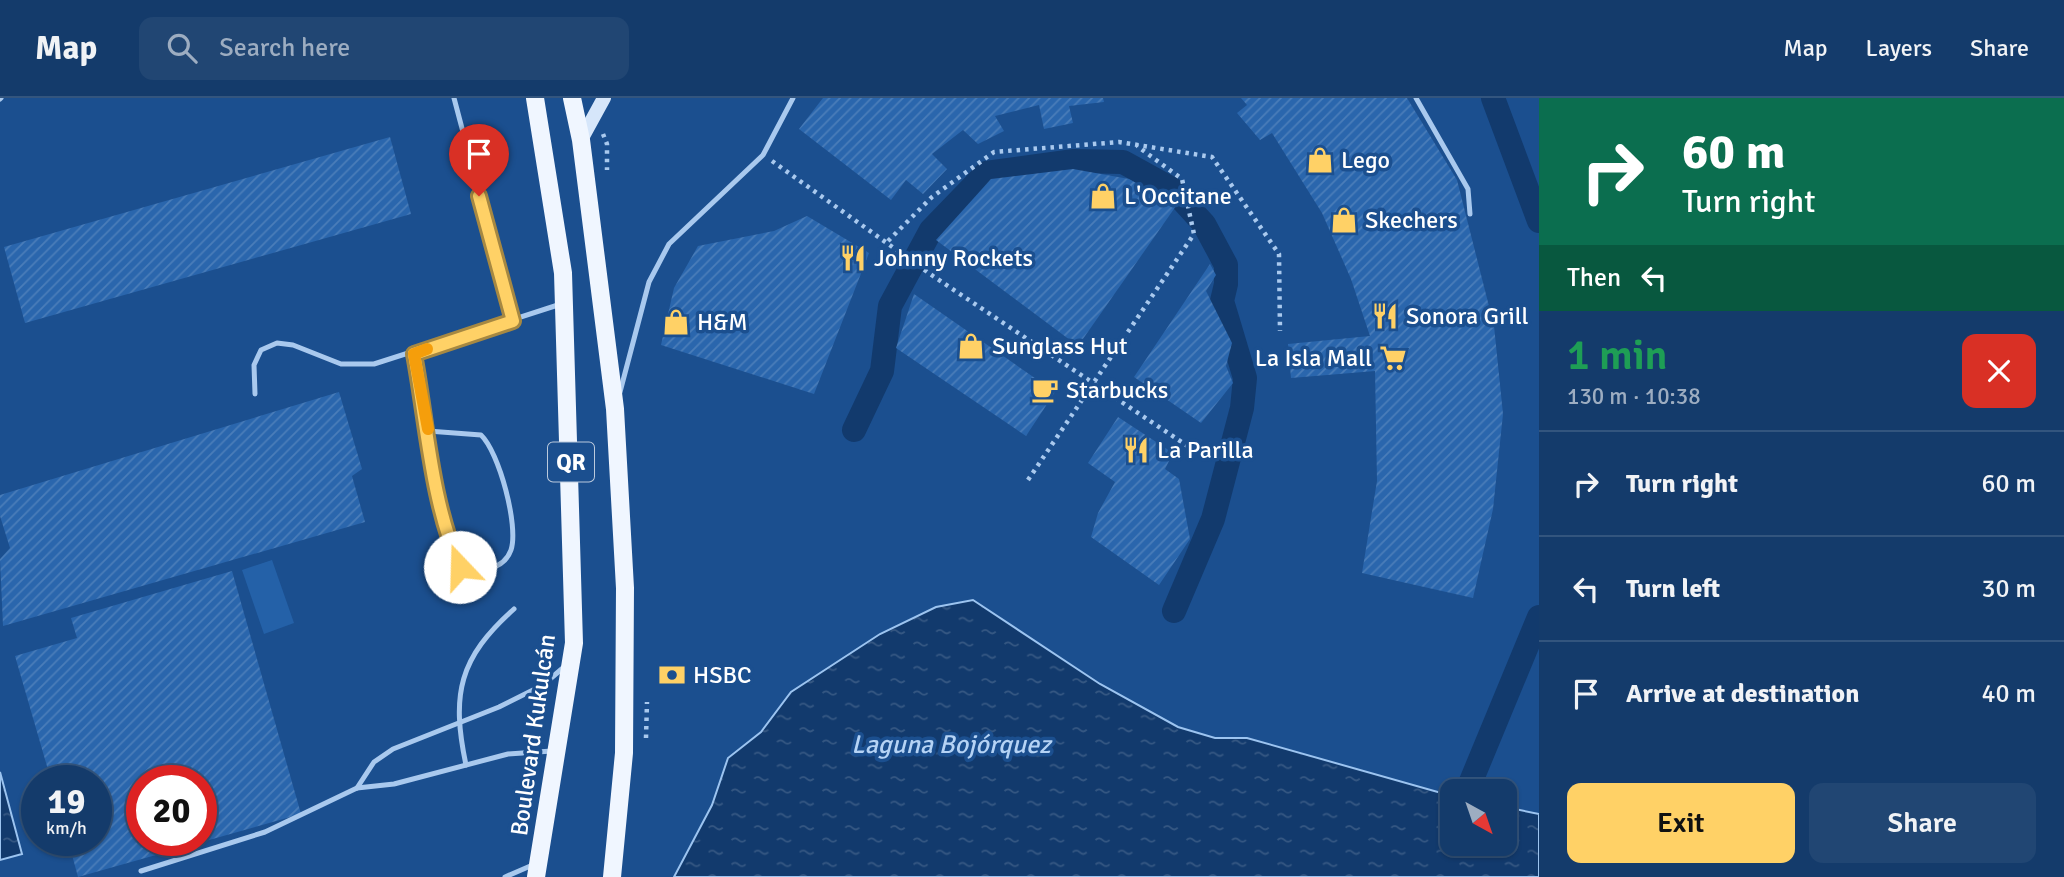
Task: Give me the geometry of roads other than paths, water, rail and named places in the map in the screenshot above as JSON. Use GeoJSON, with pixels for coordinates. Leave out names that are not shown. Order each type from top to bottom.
{"type":"FeatureCollection","features":[{"type":"Feature","properties":{"kind":"main road","name":"Boulevard Kukulcán"},"geometry":{"type":"LineString","coordinates":[[535,98],[563,273],[573,558],[571,661],[537,870]]}},
{"type":"Feature","properties":{"kind":"main road","name":"QR"},"geometry":{"type":"LineString","coordinates":[[572,98],[581,140],[615,409],[625,588],[624,753],[612,877]]}},
{"type":"Feature","properties":{"kind":"street"},"geometry":{"type":"LineString","coordinates":[[581,140],[604,98]]}},
{"type":"Feature","properties":{"kind":"lane"},"geometry":{"type":"LineString","coordinates":[[454,98],[513,321]]}},
{"type":"Feature","properties":{"kind":"lane"},"geometry":{"type":"LineString","coordinates":[[615,409],[649,282],[669,244],[763,155],[793,98]]}},
{"type":"Feature","properties":{"kind":"lane"},"geometry":{"type":"LineString","coordinates":[[1416,98],[1468,189],[1470,214]]}},
{"type":"Feature","properties":{"kind":"lane"},"geometry":{"type":"LineString","coordinates":[[255,394],[254,365],[261,350],[277,342],[293,345],[341,364],[374,364],[414,354],[564,303]]}},
{"type":"Feature","properties":{"kind":"lane"},"geometry":{"type":"LineString","coordinates":[[414,354],[428,431],[449,544],[460,567],[472,572],[490,569],[504,561],[513,540],[499,467],[490,444],[481,435],[428,431]]}},
{"type":"Feature","properties":{"kind":"lane"},"geometry":{"type":"LineString","coordinates":[[466,765],[457,724],[460,684],[480,647],[514,609]]}},
{"type":"Feature","properties":{"kind":"lane"},"geometry":{"type":"LineString","coordinates":[[357,788],[374,762],[393,749],[457,724],[543,685],[571,661]]}},
{"type":"Feature","properties":{"kind":"lane"},"geometry":{"type":"LineString","coordinates":[[141,871],[265,832],[357,788],[394,784],[508,754],[557,750]]}},
{"type":"Feature","properties":{"kind":"lane"},"geometry":{"type":"LineString","coordinates":[[505,877],[537,870]]}},
{"type":"Feature","properties":{"kind":"water","name":"Laguna Bojórquez"},"geometry":{"type":"Polygon","coordinates":[[[973,600],[1100,684],[1178,727],[1215,738],[1247,738],[1440,793],[1440,856],[1517,856],[1517,809],[1539,814],[1539,877],[674,877],[712,805],[728,758],[761,732],[791,692],[880,634],[936,607],[973,600]]]}},
{"type":"Feature","properties":{"kind":"water"},"geometry":{"type":"Polygon","coordinates":[[[0,772],[21,854],[0,860],[0,772]]]}},
{"type":"Feature","properties":{"kind":"waterway"},"geometry":{"type":"LineString","coordinates":[[1493,98],[1539,221]]}},
{"type":"Feature","properties":{"kind":"waterway"},"geometry":{"type":"LineString","coordinates":[[854,430],[882,371],[890,306],[931,230],[986,173],[1074,161],[1123,162],[1172,189],[1204,224],[1226,265],[1222,301],[1245,378],[1242,408],[1213,519],[1174,611]]}},
{"type":"Feature","properties":{"kind":"waterway"},"geometry":{"type":"LineString","coordinates":[[1472,779],[1539,617]]}},
{"type":"Feature","properties":{"kind":"place","name":"Lego"},"geometry":{"type":"Point","coordinates":[1320,160]}},
{"type":"Feature","properties":{"kind":"place","name":"L'Occitane"},"geometry":{"type":"Point","coordinates":[1103,196]}},
{"type":"Feature","properties":{"kind":"place","name":"Skechers"},"geometry":{"type":"Point","coordinates":[1344,220]}},
{"type":"Feature","properties":{"kind":"place","name":"Johnny Rockets"},"geometry":{"type":"Point","coordinates":[853,258]}},
{"type":"Feature","properties":{"kind":"place","name":"Sonora Grill"},"geometry":{"type":"Point","coordinates":[1385,316]}},
{"type":"Feature","properties":{"kind":"place","name":"H&M"},"geometry":{"type":"Point","coordinates":[676,322]}},
{"type":"Feature","properties":{"kind":"place","name":"Sunglass Hut"},"geometry":{"type":"Point","coordinates":[971,346]}},
{"type":"Feature","properties":{"kind":"place","name":"La Isla Mall"},"geometry":{"type":"Point","coordinates":[1393,358]}},
{"type":"Feature","properties":{"kind":"place","name":"Starbucks"},"geometry":{"type":"Point","coordinates":[1045,390]}},
{"type":"Feature","properties":{"kind":"place","name":"La Parilla"},"geometry":{"type":"Point","coordinates":[1136,450]}},
{"type":"Feature","properties":{"kind":"place","name":"HSBC"},"geometry":{"type":"Point","coordinates":[672,675]}}]}
